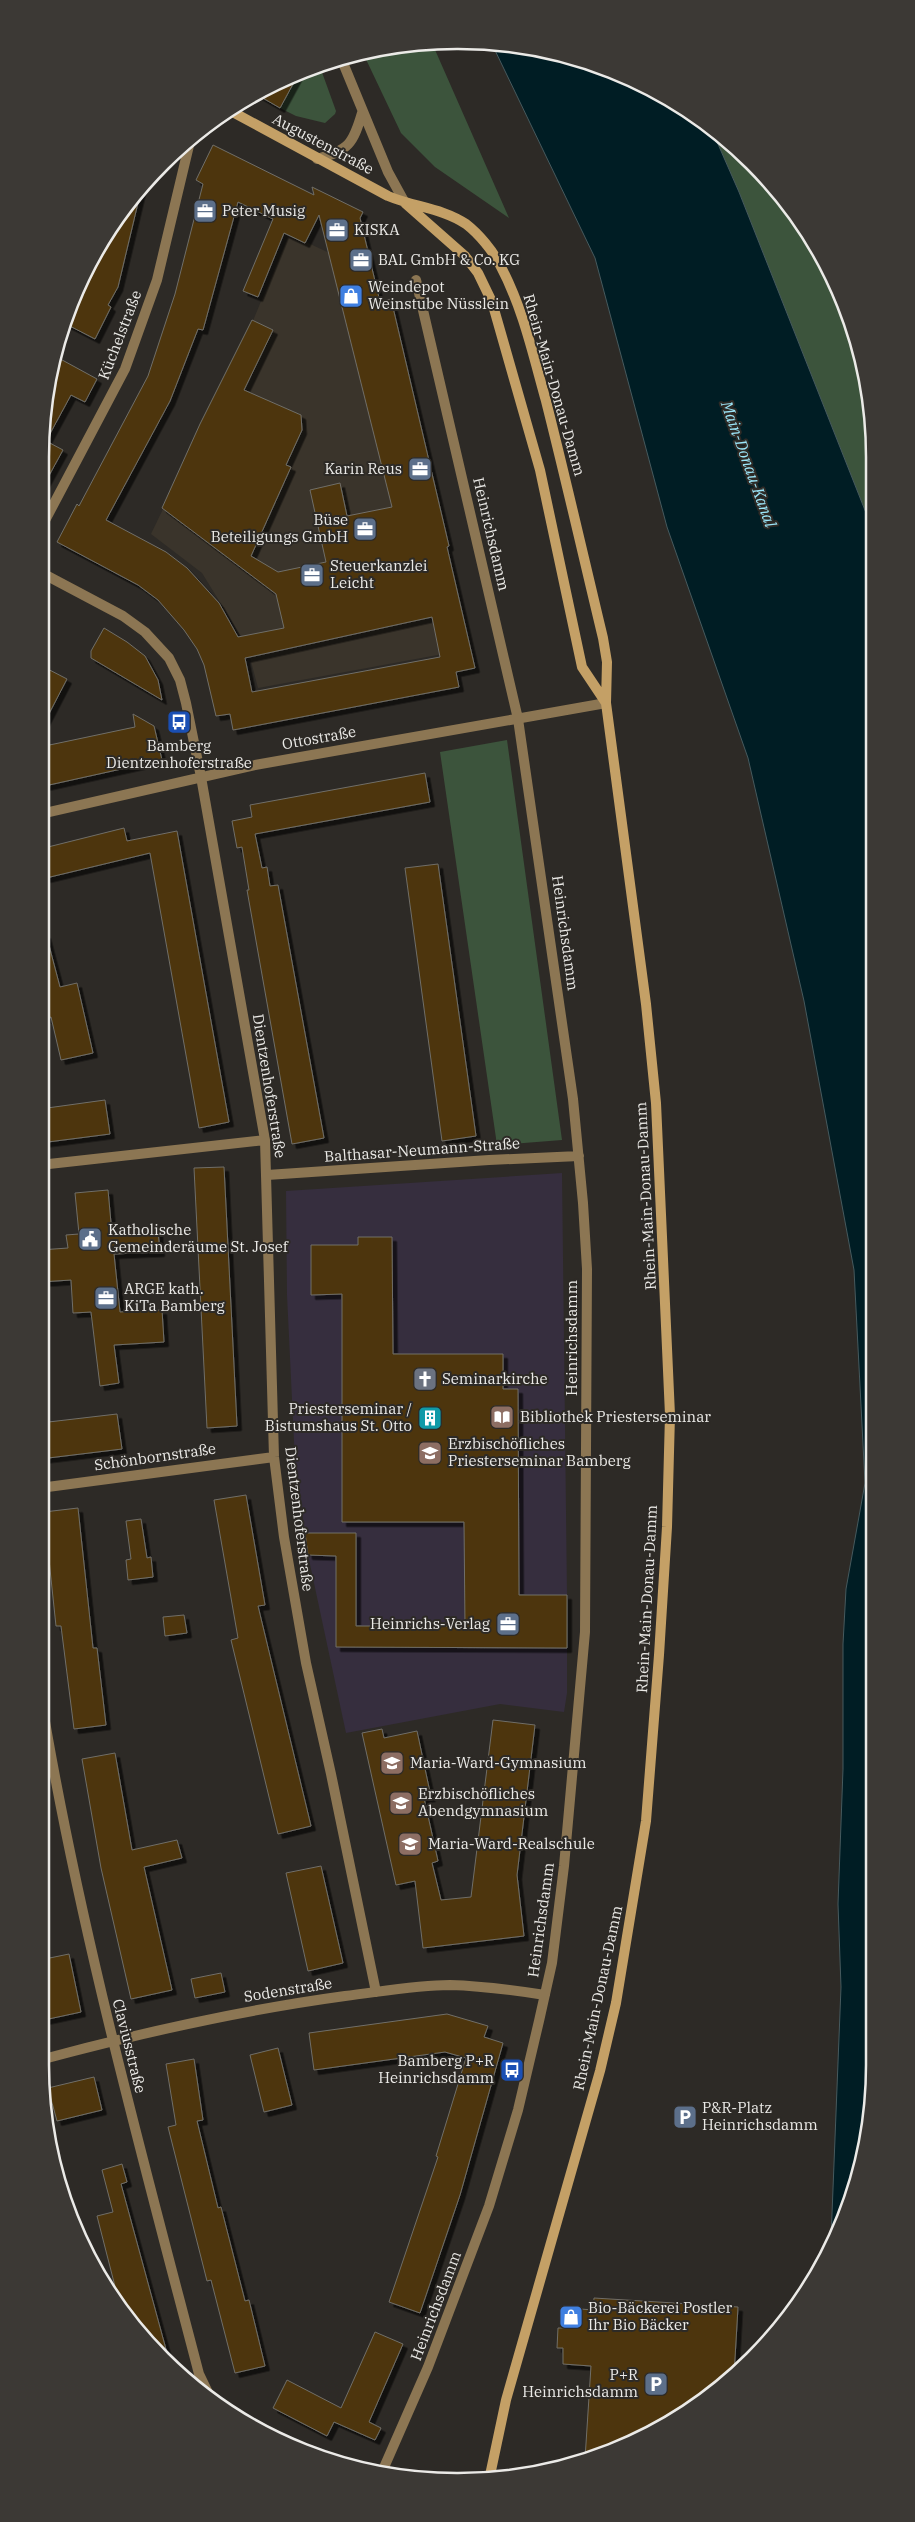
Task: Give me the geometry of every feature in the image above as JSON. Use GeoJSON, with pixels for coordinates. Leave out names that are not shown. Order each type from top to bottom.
{"type":"FeatureCollection","features":[{"type":"Feature","properties":{"kind":"street"},"geometry":{"type":"LineString","coordinates":[[344,65],[388,172],[405,203]]}},
{"type":"Feature","properties":{"kind":"street"},"geometry":{"type":"LineString","coordinates":[[317,159],[337,154],[354,138],[362,113]]}},
{"type":"Feature","properties":{"kind":"street","name":"Augustenstraße"},"geometry":{"type":"LineString","coordinates":[[236,114],[317,159],[405,203]]}},
{"type":"Feature","properties":{"kind":"street","name":"Küchelstraße"},"geometry":{"type":"LineString","coordinates":[[49,513],[125,369],[157,280],[188,150]]}},
{"type":"Feature","properties":{"kind":"street","name":"Rhein-Main-Donau-Damm"},"geometry":{"type":"LineString","coordinates":[[405,203],[465,256],[478,273],[492,302],[503,335],[540,470],[582,667],[606,702]]}},
{"type":"Feature","properties":{"kind":"street","name":"Rhein-Main-Donau-Damm"},"geometry":{"type":"LineString","coordinates":[[405,203],[440,210],[467,225],[488,246],[500,263],[516,298],[529,339],[562,464],[603,638],[606,662],[606,702],[645,995],[656,1103],[670,1415],[667,1527],[646,1821],[616,2003],[600,2071],[506,2400],[491,2471]]}},
{"type":"Feature","properties":{"kind":"street","name":"Heinrichsdamm"},"geometry":{"type":"LineString","coordinates":[[385,2466],[428,2367],[489,2206],[518,2110],[552,1963],[564,1866],[586,1632],[587,1269],[579,1156],[518,719],[416,280]]}},
{"type":"Feature","properties":{"kind":"street","name":"Dientzenhoferstraße"},"geometry":{"type":"LineString","coordinates":[[49,577],[123,616],[145,632],[168,658],[180,680],[201,777],[265,1140],[274,1457],[284,1537],[306,1663],[376,1992]]}},
{"type":"Feature","properties":{"kind":"street","name":"Ottostraße"},"geometry":{"type":"LineString","coordinates":[[49,812],[289,759],[606,702]]}},
{"type":"Feature","properties":{"kind":"street"},"geometry":{"type":"LineString","coordinates":[[49,1164],[265,1140]]}},
{"type":"Feature","properties":{"kind":"street","name":"Balthasar-Neumann-Straße"},"geometry":{"type":"LineString","coordinates":[[267,1175],[579,1156]]}},
{"type":"Feature","properties":{"kind":"street","name":"Schönbornstraße"},"geometry":{"type":"LineString","coordinates":[[49,1487],[274,1457]]}},
{"type":"Feature","properties":{"kind":"street","name":"Claviusstraße"},"geometry":{"type":"LineString","coordinates":[[49,1746],[60,1811],[112,2041],[199,2374],[204,2385]]}},
{"type":"Feature","properties":{"kind":"street","name":"Sodenstraße"},"geometry":{"type":"LineString","coordinates":[[49,2058],[112,2041],[279,2005],[376,1992],[448,1985],[502,1988],[545,1995]]}},
{"type":"Feature","properties":{"kind":"shaded area"},"geometry":{"type":"Polygon","coordinates":[[[289,234],[340,258],[443,654],[258,688],[247,646],[202,573],[151,534],[250,328],[289,234]]]}},
{"type":"Feature","properties":{"kind":"shaded area","name":"Erzbischöfliches Priesterseminar Bamberg"},"geometry":{"type":"Polygon","coordinates":[[[562,1173],[567,1595],[567,1693],[564,1712],[500,1704],[346,1733],[308,1555],[295,1462],[287,1295],[286,1191],[562,1173]]]}},
{"type":"Feature","properties":{"kind":"green space"},"geometry":{"type":"Polygon","coordinates":[[[435,50],[509,218],[435,167],[401,133],[366,60],[404,52],[435,50]]]}},
{"type":"Feature","properties":{"kind":"green space"},"geometry":{"type":"Polygon","coordinates":[[[322,72],[336,111],[325,123],[296,116],[280,108],[293,84],[322,72]]]}},
{"type":"Feature","properties":{"kind":"green space"},"geometry":{"type":"Polygon","coordinates":[[[717,142],[747,168],[782,209],[811,253],[835,301],[845,326],[863,404],[866,458],[866,513],[739,192],[717,142]]]}},
{"type":"Feature","properties":{"kind":"green space"},"geometry":{"type":"Polygon","coordinates":[[[507,740],[562,1140],[497,1145],[440,752],[507,740]]]}},
{"type":"Feature","properties":{"kind":"water","name":"Main-Donau-Kanal"},"geometry":{"type":"Polygon","coordinates":[[[495,51],[511,52],[563,63],[589,70],[614,80],[662,104],[685,118],[717,142],[739,192],[866,513],[866,2064],[863,2118],[858,2144],[845,2196],[831,2229],[841,1987],[838,1904],[843,1769],[843,1644],[846,1589],[865,1483],[854,1270],[804,1001],[748,758],[667,527],[595,258],[495,51]]]}},
{"type":"Feature","properties":{"kind":"building"},"geometry":{"type":"Polygon","coordinates":[[[293,84],[280,108],[263,98],[293,84]]]}},
{"type":"Feature","properties":{"kind":"building"},"geometry":{"type":"Polygon","coordinates":[[[213,145],[314,195],[312,187],[363,212],[360,218],[380,302],[391,299],[449,546],[447,547],[475,668],[456,672],[459,687],[233,730],[230,714],[216,716],[204,665],[197,649],[184,630],[158,600],[138,585],[57,542],[77,504],[79,506],[148,376],[175,294],[203,184],[196,180],[213,145]],[[238,202],[203,330],[198,329],[170,401],[106,520],[166,552],[187,568],[219,603],[238,637],[284,628],[276,594],[162,508],[200,424],[252,320],[273,330],[244,390],[301,415],[302,430],[286,465],[291,467],[251,556],[278,572],[326,562],[310,490],[340,483],[347,516],[392,507],[319,215],[305,243],[284,233],[258,297],[243,291],[273,219],[238,202]],[[432,617],[245,658],[252,692],[440,657],[432,617]]]}},
{"type":"Feature","properties":{"kind":"building"},"geometry":{"type":"Polygon","coordinates":[[[138,203],[118,287],[108,305],[111,307],[95,339],[70,326],[104,253],[138,203]]]}},
{"type":"Feature","properties":{"kind":"building"},"geometry":{"type":"Polygon","coordinates":[[[61,360],[97,379],[85,402],[71,395],[50,434],[52,404],[61,360]]]}},
{"type":"Feature","properties":{"kind":"building"},"geometry":{"type":"Polygon","coordinates":[[[50,443],[63,450],[49,476],[50,443]]]}},
{"type":"Feature","properties":{"kind":"building"},"geometry":{"type":"Polygon","coordinates":[[[104,628],[145,656],[158,680],[162,700],[91,658],[91,651],[104,628]]]}},
{"type":"Feature","properties":{"kind":"building"},"geometry":{"type":"Polygon","coordinates":[[[49,670],[67,679],[49,714],[49,670]]]}},
{"type":"Feature","properties":{"kind":"building"},"geometry":{"type":"Polygon","coordinates":[[[133,714],[154,726],[162,760],[49,785],[49,745],[135,727],[133,714]]]}},
{"type":"Feature","properties":{"kind":"building"},"geometry":{"type":"Polygon","coordinates":[[[425,773],[430,802],[255,834],[262,868],[267,867],[270,886],[278,885],[324,1138],[292,1144],[247,890],[249,890],[242,847],[237,848],[232,821],[252,817],[250,805],[425,773]]]}},
{"type":"Feature","properties":{"kind":"building"},"geometry":{"type":"Polygon","coordinates":[[[124,828],[127,841],[177,831],[229,1122],[199,1128],[150,853],[49,877],[49,847],[124,828]]]}},
{"type":"Feature","properties":{"kind":"building"},"geometry":{"type":"Polygon","coordinates":[[[438,864],[476,1136],[442,1141],[405,868],[438,864]]]}},
{"type":"Feature","properties":{"kind":"building"},"geometry":{"type":"Polygon","coordinates":[[[49,945],[60,987],[77,983],[93,1053],[61,1060],[51,1017],[49,1018],[49,945]]]}},
{"type":"Feature","properties":{"kind":"building"},"geometry":{"type":"Polygon","coordinates":[[[105,1100],[110,1134],[49,1142],[49,1108],[105,1100]]]}},
{"type":"Feature","properties":{"kind":"building"},"geometry":{"type":"Polygon","coordinates":[[[224,1167],[237,1426],[207,1428],[194,1168],[224,1167]]]}},
{"type":"Feature","properties":{"kind":"building"},"geometry":{"type":"Polygon","coordinates":[[[108,1190],[112,1234],[158,1231],[160,1252],[114,1254],[120,1312],[162,1310],[164,1342],[114,1345],[119,1383],[100,1386],[91,1312],[73,1313],[71,1280],[49,1281],[49,1249],[68,1248],[66,1235],[79,1234],[75,1193],[108,1190]]]}},
{"type":"Feature","properties":{"kind":"building","name":"Priesterseminar / Bistumshaus St. Otto"},"geometry":{"type":"Polygon","coordinates":[[[358,1237],[392,1237],[393,1354],[503,1354],[503,1389],[518,1389],[519,1595],[567,1595],[567,1648],[336,1647],[336,1556],[308,1555],[305,1533],[356,1533],[356,1626],[465,1626],[464,1522],[342,1522],[342,1294],[311,1295],[311,1245],[358,1245],[358,1237]]]}},
{"type":"Feature","properties":{"kind":"building"},"geometry":{"type":"Polygon","coordinates":[[[117,1414],[122,1449],[49,1458],[49,1422],[117,1414]]]}},
{"type":"Feature","properties":{"kind":"building"},"geometry":{"type":"Polygon","coordinates":[[[246,1495],[265,1605],[258,1606],[311,1826],[278,1834],[231,1640],[238,1638],[214,1500],[246,1495]]]}},
{"type":"Feature","properties":{"kind":"building"},"geometry":{"type":"Polygon","coordinates":[[[78,1508],[93,1648],[97,1648],[106,1725],[74,1729],[61,1626],[56,1626],[49,1560],[49,1511],[78,1508]]]}},
{"type":"Feature","properties":{"kind":"building"},"geometry":{"type":"Polygon","coordinates":[[[141,1519],[147,1558],[151,1557],[153,1577],[128,1580],[126,1560],[131,1559],[126,1521],[141,1519]]]}},
{"type":"Feature","properties":{"kind":"building"},"geometry":{"type":"Polygon","coordinates":[[[184,1615],[187,1633],[165,1636],[163,1617],[184,1615]]]}},
{"type":"Feature","properties":{"kind":"building"},"geometry":{"type":"Polygon","coordinates":[[[493,1720],[535,1725],[517,1875],[524,1936],[423,1948],[415,1881],[396,1885],[362,1733],[382,1729],[384,1738],[417,1731],[431,1797],[424,1798],[438,1861],[432,1863],[441,1900],[471,1897],[493,1720]]]}},
{"type":"Feature","properties":{"kind":"building"},"geometry":{"type":"Polygon","coordinates":[[[115,1753],[132,1850],[177,1840],[182,1858],[144,1867],[172,1990],[131,1999],[101,1868],[82,1759],[115,1753]]]}},
{"type":"Feature","properties":{"kind":"building"},"geometry":{"type":"Polygon","coordinates":[[[321,1866],[343,1963],[308,1971],[286,1873],[321,1866]]]}},
{"type":"Feature","properties":{"kind":"building"},"geometry":{"type":"Polygon","coordinates":[[[69,1954],[81,2012],[49,2019],[49,1958],[69,1954]]]}},
{"type":"Feature","properties":{"kind":"building"},"geometry":{"type":"Polygon","coordinates":[[[221,1973],[225,1992],[195,1998],[191,1979],[221,1973]]]}},
{"type":"Feature","properties":{"kind":"building"},"geometry":{"type":"Polygon","coordinates":[[[447,2014],[488,2026],[484,2037],[503,2043],[460,2195],[420,2313],[389,2302],[438,2157],[436,2156],[466,2058],[445,2052],[314,2070],[309,2033],[447,2014]]]}},
{"type":"Feature","properties":{"kind":"building"},"geometry":{"type":"Polygon","coordinates":[[[278,2048],[292,2105],[264,2112],[250,2055],[278,2048]]]}},
{"type":"Feature","properties":{"kind":"building"},"geometry":{"type":"Polygon","coordinates":[[[194,2059],[203,2120],[197,2121],[218,2208],[221,2207],[245,2301],[249,2300],[265,2366],[235,2373],[211,2280],[207,2281],[168,2127],[176,2125],[166,2064],[194,2059]]]}},
{"type":"Feature","properties":{"kind":"building"},"geometry":{"type":"Polygon","coordinates":[[[94,2077],[102,2110],[57,2121],[50,2088],[94,2077]]]}},
{"type":"Feature","properties":{"kind":"building"},"geometry":{"type":"Polygon","coordinates":[[[122,2164],[127,2182],[121,2184],[167,2353],[133,2313],[115,2288],[97,2216],[113,2212],[102,2170],[122,2164]]]}},
{"type":"Feature","properties":{"kind":"building","name":"P+R Heinrichsdamm"},"geometry":{"type":"Polygon","coordinates":[[[594,2298],[738,2307],[735,2365],[706,2389],[662,2418],[614,2442],[585,2453],[591,2366],[563,2364],[563,2348],[557,2348],[558,2328],[567,2328],[568,2308],[593,2310],[594,2298]]]}},
{"type":"Feature","properties":{"kind":"building"},"geometry":{"type":"Polygon","coordinates":[[[375,2332],[403,2344],[369,2422],[381,2428],[375,2440],[334,2422],[327,2436],[273,2408],[287,2380],[341,2408],[375,2332]]]}},
{"type":"Feature","properties":{"kind":"place","name":"Peter Musig"},"geometry":{"type":"Point","coordinates":[205,211]}},
{"type":"Feature","properties":{"kind":"place","name":"KISKA"},"geometry":{"type":"Point","coordinates":[337,230]}},
{"type":"Feature","properties":{"kind":"place","name":"BAL GmbH & Co. KG"},"geometry":{"type":"Point","coordinates":[361,260]}},
{"type":"Feature","properties":{"kind":"place","name":"Weindepot Weinstube Nüsslein"},"geometry":{"type":"Point","coordinates":[351,296]}},
{"type":"Feature","properties":{"kind":"place","name":"Karin Reus"},"geometry":{"type":"Point","coordinates":[420,469]}},
{"type":"Feature","properties":{"kind":"place","name":"Büse Beteiligungs GmbH"},"geometry":{"type":"Point","coordinates":[365,529]}},
{"type":"Feature","properties":{"kind":"place","name":"Steuerkanzlei Leicht"},"geometry":{"type":"Point","coordinates":[312,575]}},
{"type":"Feature","properties":{"kind":"place","name":"Bamberg Dientzenhoferstraße"},"geometry":{"type":"Point","coordinates":[179,722]}},
{"type":"Feature","properties":{"kind":"place","name":"Katholische Gemeinderäume St. Josef"},"geometry":{"type":"Point","coordinates":[90,1239]}},
{"type":"Feature","properties":{"kind":"place","name":"ARGE kath. KiTa Bamberg"},"geometry":{"type":"Point","coordinates":[106,1298]}},
{"type":"Feature","properties":{"kind":"place","name":"Seminarkirche"},"geometry":{"type":"Point","coordinates":[425,1379]}},
{"type":"Feature","properties":{"kind":"place","name":"Bibliothek Priesterseminar"},"geometry":{"type":"Point","coordinates":[502,1417]}},
{"type":"Feature","properties":{"kind":"place","name":"Priesterseminar / Bistumshaus St. Otto"},"geometry":{"type":"Point","coordinates":[430,1418]}},
{"type":"Feature","properties":{"kind":"place","name":"Erzbischöfliches Priesterseminar Bamberg"},"geometry":{"type":"Point","coordinates":[430,1453]}},
{"type":"Feature","properties":{"kind":"place","name":"Heinrichs-Verlag"},"geometry":{"type":"Point","coordinates":[508,1624]}},
{"type":"Feature","properties":{"kind":"place","name":"Maria-Ward-Gymnasium"},"geometry":{"type":"Point","coordinates":[392,1763]}},
{"type":"Feature","properties":{"kind":"place","name":"Erzbischöfliches Abendgymnasium"},"geometry":{"type":"Point","coordinates":[401,1803]}},
{"type":"Feature","properties":{"kind":"place","name":"Maria-Ward-Realschule"},"geometry":{"type":"Point","coordinates":[410,1844]}},
{"type":"Feature","properties":{"kind":"place","name":"Bamberg P+R Heinrichsdamm"},"geometry":{"type":"Point","coordinates":[512,2070]}},
{"type":"Feature","properties":{"kind":"place","name":"P&R-Platz Heinrichsdamm"},"geometry":{"type":"Point","coordinates":[685,2117]}},
{"type":"Feature","properties":{"kind":"place","name":"Bio-Bäckerei Postler Ihr Bio Bäcker"},"geometry":{"type":"Point","coordinates":[571,2317]}},
{"type":"Feature","properties":{"kind":"place","name":"P+R Heinrichsdamm"},"geometry":{"type":"Point","coordinates":[656,2384]}}]}
